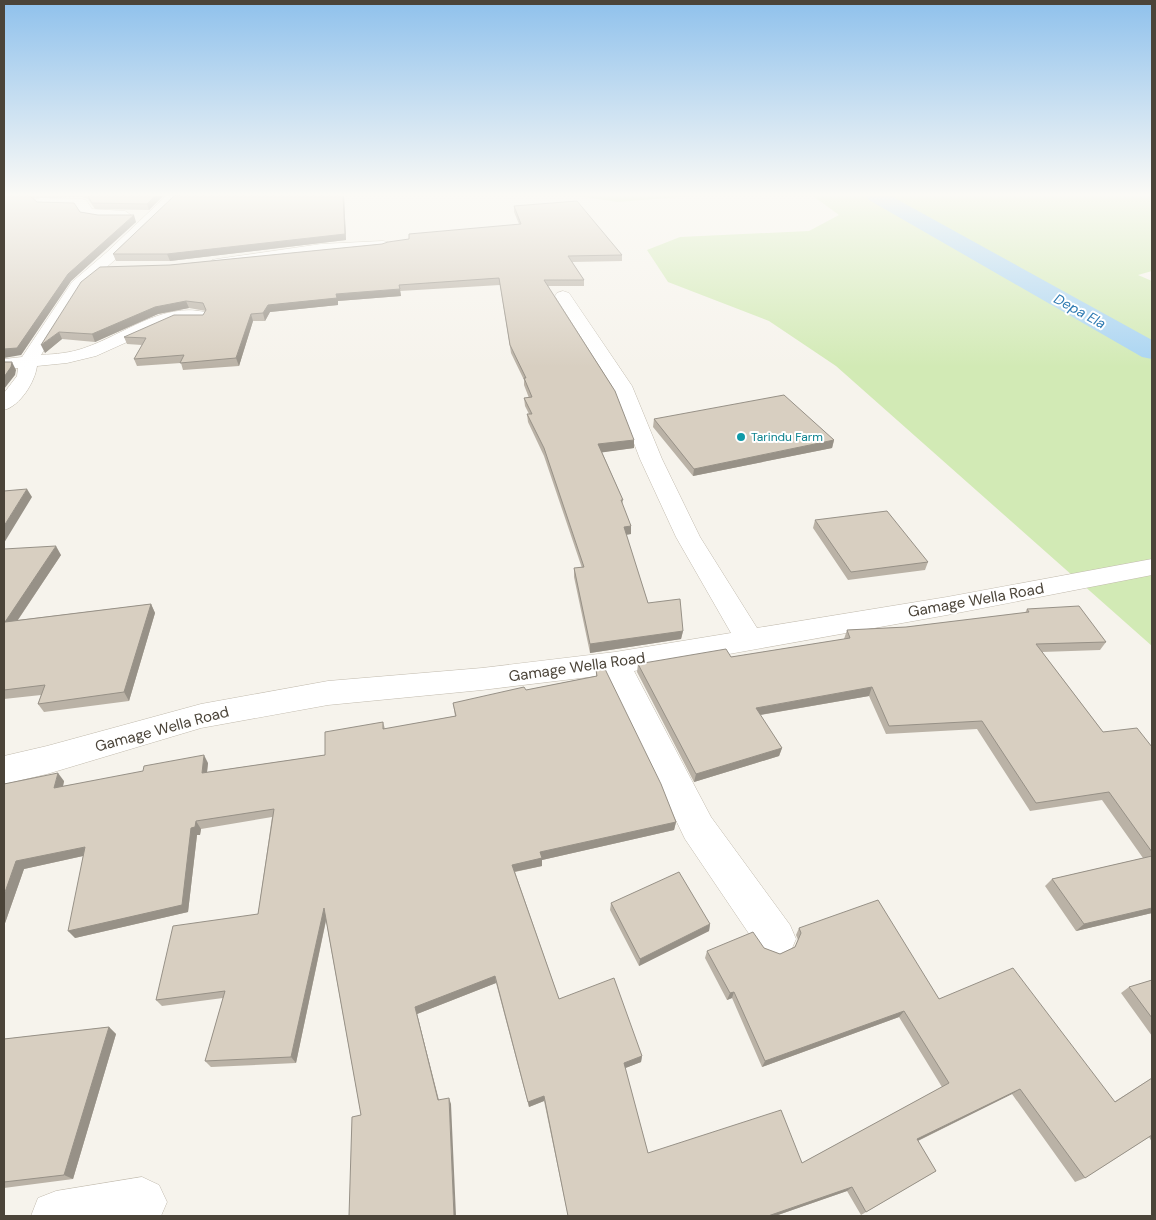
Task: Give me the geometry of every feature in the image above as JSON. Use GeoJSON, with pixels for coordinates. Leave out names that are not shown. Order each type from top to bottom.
{"type":"FeatureCollection","features":[{"type":"Feature","properties":{"kind":"street"},"geometry":{"type":"LineString","coordinates":[[4,404],[16,392],[26,376],[28,363],[50,324],[76,285],[113,253]]}},
{"type":"Feature","properties":{"kind":"street"},"geometry":{"type":"LineString","coordinates":[[205,264],[285,253]]}},
{"type":"Feature","properties":{"kind":"street"},"geometry":{"type":"LineString","coordinates":[[98,267],[122,269]]}},
{"type":"Feature","properties":{"kind":"street"},"geometry":{"type":"LineString","coordinates":[[563,296],[622,386],[651,458],[688,537],[749,639]]}},
{"type":"Feature","properties":{"kind":"street"},"geometry":{"type":"LineString","coordinates":[[4,364],[67,358],[90,352],[174,316],[199,316]]}},
{"type":"Feature","properties":{"kind":"street","name":"Gamage Wella Road"},"geometry":{"type":"LineString","coordinates":[[4,770],[47,760],[201,716],[328,693],[482,680],[615,664],[749,639],[947,606],[1152,567]]}},
{"type":"Feature","properties":{"kind":"street"},"geometry":{"type":"LineString","coordinates":[[615,664],[698,828],[776,939]]}},
{"type":"Feature","properties":{"kind":"street"},"geometry":{"type":"LineString","coordinates":[[56,1216],[142,1202]]}},
{"type":"Feature","properties":{"kind":"green space"},"geometry":{"type":"Polygon","coordinates":[[[649,253],[1152,253],[1152,271],[1138,275],[1152,281],[1152,646],[836,366],[769,321],[668,282],[649,253]]]}},
{"type":"Feature","properties":{"kind":"building"},"geometry":{"type":"Polygon","coordinates":[[[4,253],[92,253],[68,274],[17,348],[4,349],[4,253]]]}},
{"type":"Feature","properties":{"kind":"building"},"geometry":{"type":"Polygon","coordinates":[[[114,253],[176,253],[167,254],[113,254],[114,253]]]}},
{"type":"Feature","properties":{"kind":"building"},"geometry":{"type":"Polygon","coordinates":[[[292,253],[620,253],[622,255],[568,256],[584,280],[544,280],[615,391],[634,440],[598,444],[623,500],[621,500],[631,526],[624,527],[648,603],[680,599],[683,631],[590,644],[574,568],[584,567],[544,448],[527,414],[532,414],[524,398],[532,397],[524,378],[526,378],[510,345],[499,278],[399,285],[400,289],[336,294],[337,298],[268,305],[263,313],[251,314],[236,358],[180,363],[184,355],[134,359],[146,338],[124,337],[174,315],[203,315],[206,310],[203,303],[186,301],[155,307],[92,334],[59,332],[41,345],[81,282],[100,267],[170,265],[292,253]]]}},
{"type":"Feature","properties":{"kind":"building"},"geometry":{"type":"Polygon","coordinates":[[[4,362],[12,362],[4,377],[4,362]]]}},
{"type":"Feature","properties":{"kind":"building","name":"Tarindu Farm"},"geometry":{"type":"Polygon","coordinates":[[[784,395],[834,440],[694,469],[654,419],[784,395]]]}},
{"type":"Feature","properties":{"kind":"building"},"geometry":{"type":"Polygon","coordinates":[[[27,489],[4,526],[4,491],[27,489]]]}},
{"type":"Feature","properties":{"kind":"building"},"geometry":{"type":"Polygon","coordinates":[[[887,511],[928,562],[851,572],[815,520],[887,511]]]}},
{"type":"Feature","properties":{"kind":"building"},"geometry":{"type":"Polygon","coordinates":[[[56,546],[5,622],[151,604],[124,692],[38,704],[45,685],[4,690],[4,549],[56,546]]]}},
{"type":"Feature","properties":{"kind":"building"},"geometry":{"type":"Polygon","coordinates":[[[1079,606],[1106,642],[1036,644],[1103,732],[1137,728],[1152,747],[1152,852],[1109,792],[1036,803],[982,721],[889,726],[872,687],[756,708],[782,748],[696,774],[638,664],[726,649],[731,657],[850,638],[847,630],[906,627],[1029,612],[1027,609],[1079,606]]]}},
{"type":"Feature","properties":{"kind":"building"},"geometry":{"type":"Polygon","coordinates":[[[605,669],[661,784],[676,822],[540,852],[542,858],[512,865],[559,999],[614,978],[642,1056],[624,1063],[648,1153],[781,1110],[802,1163],[949,1083],[904,1011],[765,1061],[734,992],[730,993],[707,951],[753,932],[764,948],[780,954],[795,947],[801,933],[799,928],[878,900],[939,999],[1013,968],[1115,1102],[1152,1078],[1152,1135],[1085,1178],[1020,1089],[917,1139],[936,1171],[866,1212],[852,1187],[768,1216],[568,1216],[544,1096],[528,1102],[495,976],[415,1007],[438,1100],[449,1098],[454,1216],[349,1216],[352,1117],[361,1115],[324,908],[291,1057],[205,1061],[225,991],[156,1000],[173,926],[258,914],[274,809],[196,821],[195,827],[191,828],[182,905],[68,931],[85,847],[16,861],[4,895],[4,784],[58,773],[54,788],[143,771],[144,766],[204,755],[202,773],[325,755],[325,732],[383,722],[383,729],[456,716],[453,703],[524,687],[526,690],[597,676],[596,670],[605,669]]]}},
{"type":"Feature","properties":{"kind":"building"},"geometry":{"type":"Polygon","coordinates":[[[1152,856],[1152,908],[1084,924],[1052,879],[1152,856]]]}},
{"type":"Feature","properties":{"kind":"building"},"geometry":{"type":"Polygon","coordinates":[[[679,872],[710,924],[640,959],[611,903],[679,872]]]}},
{"type":"Feature","properties":{"kind":"building"},"geometry":{"type":"Polygon","coordinates":[[[1152,980],[1152,1018],[1129,987],[1152,980]]]}},
{"type":"Feature","properties":{"kind":"building"},"geometry":{"type":"Polygon","coordinates":[[[109,1027],[64,1175],[4,1182],[4,1039],[109,1027]]]}},
{"type":"Feature","properties":{"kind":"waterway","name":"Depa Ela"},"geometry":{"type":"LineString","coordinates":[[977,253],[1152,351]]}},
{"type":"Feature","properties":{"kind":"place","name":"Tarindu Farm"},"geometry":{"type":"Point","coordinates":[741,437]}}]}
